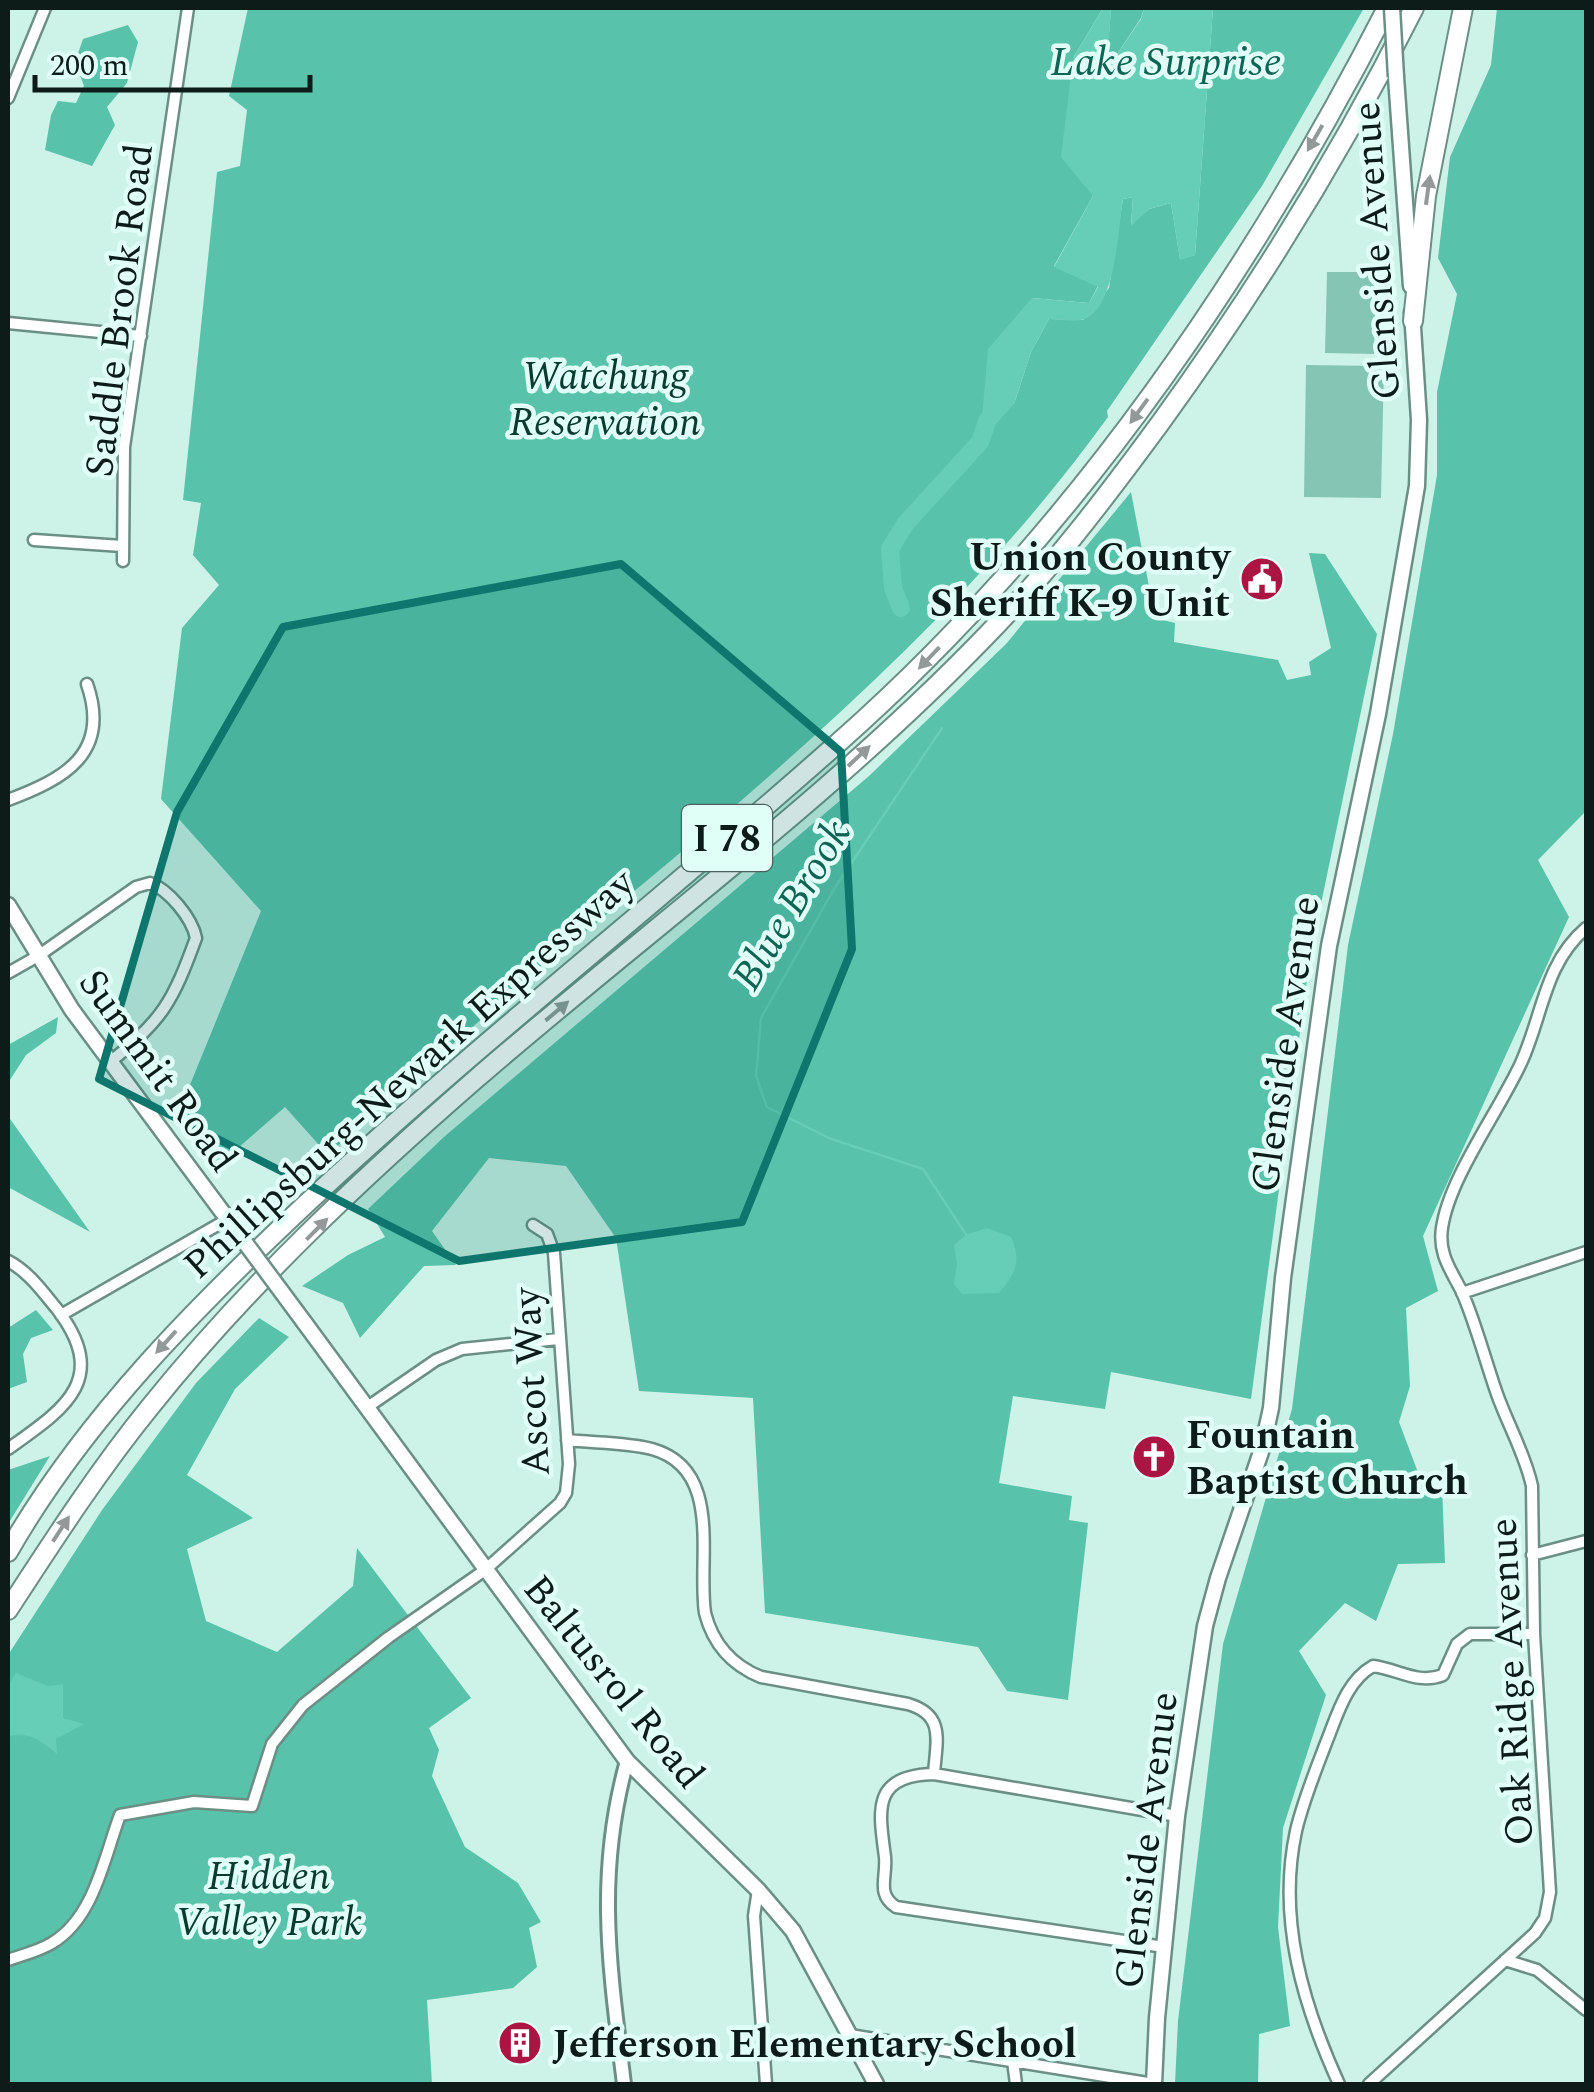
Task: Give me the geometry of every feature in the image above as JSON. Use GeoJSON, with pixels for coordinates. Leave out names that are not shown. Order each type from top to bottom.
{"type":"FeatureCollection","features":[{"type":"Feature","properties":{"kind":"highway","name":"Phillipsburg-Newark Expressway"},"geometry":{"type":"LineString","coordinates":[[8,1552],[79,1448],[163,1344],[231,1274],[462,1061],[839,743],[989,596],[1092,474],[1200,328],[1390,8]]}},
{"type":"Feature","properties":{"kind":"highway","name":"Phillipsburg-Newark Expressway"},"geometry":{"type":"LineString","coordinates":[[8,1610],[80,1500],[150,1407],[223,1322],[398,1149],[477,1078],[844,771],[981,642],[1027,592],[1120,478],[1224,332],[1313,191],[1414,8]]}},
{"type":"Feature","properties":{"kind":"highway"},"geometry":{"type":"LineString","coordinates":[[1413,321],[1426,196],[1462,8]]}},
{"type":"Feature","properties":{"kind":"main road","name":"Glenside Avenue"},"geometry":{"type":"LineString","coordinates":[[1154,2084],[1177,1816],[1210,1604],[1262,1450],[1271,1408],[1283,1278],[1329,946],[1378,714],[1412,516],[1418,462],[1413,321],[1390,8]]}},
{"type":"Feature","properties":{"kind":"main road","name":"Summit Road"},"geometry":{"type":"LineString","coordinates":[[8,904],[110,1062],[336,1366]]}},
{"type":"Feature","properties":{"kind":"main road","name":"Baltusrol Road"},"geometry":{"type":"LineString","coordinates":[[336,1366],[627,1761],[758,1890],[793,1931],[876,2084]]}},
{"type":"Feature","properties":{"kind":"street"},"geometry":{"type":"LineString","coordinates":[[8,98],[45,8]]}},
{"type":"Feature","properties":{"kind":"street","name":"Saddle Brook Road"},"geometry":{"type":"LineString","coordinates":[[123,561],[126,506],[122,469],[188,8]]}},
{"type":"Feature","properties":{"kind":"street"},"geometry":{"type":"LineString","coordinates":[[8,324],[140,336]]}},
{"type":"Feature","properties":{"kind":"street"},"geometry":{"type":"LineString","coordinates":[[34,540],[122,546]]}},
{"type":"Feature","properties":{"kind":"street"},"geometry":{"type":"LineString","coordinates":[[8,800],[36,789],[83,756],[94,726],[92,697],[86,684]]}},
{"type":"Feature","properties":{"kind":"street"},"geometry":{"type":"LineString","coordinates":[[8,973],[142,884],[162,889],[193,926],[196,938],[164,1012],[144,1035],[110,1062]]}},
{"type":"Feature","properties":{"kind":"street","name":"Oak Ridge Avenue"},"geometry":{"type":"LineString","coordinates":[[1527,1940],[1546,1918],[1550,1892],[1534,1634],[1532,1486],[1462,1293],[1443,1256],[1442,1226],[1468,1160],[1525,1053],[1554,968],[1562,952],[1586,928]]}},
{"type":"Feature","properties":{"kind":"street"},"geometry":{"type":"LineString","coordinates":[[61,1315],[232,1224]]}},
{"type":"Feature","properties":{"kind":"street","name":"Ascot Way"},"geometry":{"type":"LineString","coordinates":[[8,1960],[50,1944],[73,1927],[93,1893],[120,1815],[194,1802],[252,1806],[272,1744],[303,1704],[388,1637],[484,1570],[560,1503],[569,1478],[553,1248],[542,1229],[533,1226]]}},
{"type":"Feature","properties":{"kind":"street"},"geometry":{"type":"LineString","coordinates":[[1462,1293],[1586,1252]]}},
{"type":"Feature","properties":{"kind":"street"},"geometry":{"type":"LineString","coordinates":[[8,1261],[31,1278],[61,1315],[79,1352],[76,1386],[62,1410],[8,1448]]}},
{"type":"Feature","properties":{"kind":"street"},"geometry":{"type":"LineString","coordinates":[[366,1408],[424,1367],[462,1350],[558,1338]]}},
{"type":"Feature","properties":{"kind":"street"},"geometry":{"type":"LineString","coordinates":[[567,1440],[649,1448],[680,1465],[700,1496],[705,1613],[724,1653],[761,1677],[925,1710],[936,1730],[934,1774]]}},
{"type":"Feature","properties":{"kind":"street"},"geometry":{"type":"LineString","coordinates":[[1532,1555],[1586,1541]]}},
{"type":"Feature","properties":{"kind":"street"},"geometry":{"type":"LineString","coordinates":[[1339,2084],[1313,2026],[1304,1994],[1291,1931],[1290,1898],[1298,1820],[1338,1713],[1360,1676],[1373,1666],[1421,1680],[1432,1679],[1443,1674],[1457,1644],[1470,1634],[1534,1634]]}},
{"type":"Feature","properties":{"kind":"street"},"geometry":{"type":"LineString","coordinates":[[624,2084],[606,1914],[614,1810],[627,1761]]}},
{"type":"Feature","properties":{"kind":"street"},"geometry":{"type":"LineString","coordinates":[[1164,1946],[900,1908],[889,1902],[883,1890],[886,1865],[879,1819],[881,1803],[890,1790],[904,1779],[934,1774],[1177,1816]]}},
{"type":"Feature","properties":{"kind":"street"},"geometry":{"type":"LineString","coordinates":[[758,1890],[754,1916],[766,2084]]}},
{"type":"Feature","properties":{"kind":"street"},"geometry":{"type":"LineString","coordinates":[[1369,2084],[1527,1940]]}},
{"type":"Feature","properties":{"kind":"street"},"geometry":{"type":"LineString","coordinates":[[1527,1940],[1537,1970]]}},
{"type":"Feature","properties":{"kind":"street"},"geometry":{"type":"LineString","coordinates":[[1505,1960],[1537,1970],[1586,2010]]}},
{"type":"Feature","properties":{"kind":"street"},"geometry":{"type":"LineString","coordinates":[[850,2035],[1154,2084]]}},
{"type":"Feature","properties":{"kind":"street"},"geometry":{"type":"LineString","coordinates":[[1013,2061],[1016,2084]]}},
{"type":"Feature","properties":{"kind":"highlighted area"},"geometry":{"type":"Polygon","coordinates":[[[621,564],[841,752],[852,949],[742,1222],[459,1261],[99,1079],[177,812],[283,627],[621,564]]]}},
{"type":"Feature","properties":{"kind":"shaded area"},"geometry":{"type":"Polygon","coordinates":[[[1327,272],[1376,272],[1374,354],[1325,353],[1327,272]]]}},
{"type":"Feature","properties":{"kind":"shaded area"},"geometry":{"type":"Polygon","coordinates":[[[1306,365],[1384,366],[1381,498],[1304,497],[1306,365]]]}},
{"type":"Feature","properties":{"kind":"green space","name":"Watchung Reservation"},"geometry":{"type":"Polygon","coordinates":[[[248,8],[1103,8],[1073,58],[1093,196],[1054,266],[1098,286],[1089,303],[1032,298],[1014,404],[1031,352],[1049,319],[1083,320],[1109,288],[1123,199],[1133,197],[1131,224],[1149,209],[1171,203],[1180,259],[1195,255],[1213,8],[1364,8],[1262,186],[1107,411],[1108,417],[1025,523],[934,622],[737,804],[428,1065],[328,1155],[285,1107],[215,1168],[176,1119],[261,911],[161,799],[182,628],[219,585],[193,555],[201,503],[183,500],[217,172],[240,166],[247,110],[229,96],[248,8]]]}},
{"type":"Feature","properties":{"kind":"green space"},"geometry":{"type":"Polygon","coordinates":[[[1111,8],[1144,8],[1106,71],[1111,8]]]}},
{"type":"Feature","properties":{"kind":"green space"},"geometry":{"type":"Polygon","coordinates":[[[1497,8],[1586,8],[1586,811],[1538,860],[1569,917],[1423,1236],[1438,1291],[1406,1308],[1410,1386],[1399,1422],[1425,1491],[1442,1485],[1445,1563],[1398,1564],[1376,1621],[1345,1603],[1299,1651],[1326,1695],[1283,1828],[1278,1927],[1290,2026],[1259,2034],[1258,2084],[1175,2084],[1178,2021],[1223,1644],[1292,1409],[1348,945],[1393,734],[1437,475],[1437,392],[1457,294],[1438,258],[1450,157],[1491,65],[1497,8]]]}},
{"type":"Feature","properties":{"kind":"green space"},"geometry":{"type":"Polygon","coordinates":[[[128,25],[138,42],[127,83],[107,107],[115,125],[92,166],[45,150],[51,115],[58,101],[76,103],[84,86],[75,62],[83,39],[128,25]]]}},
{"type":"Feature","properties":{"kind":"green space"},"geometry":{"type":"Polygon","coordinates":[[[1131,492],[1155,618],[1175,623],[1174,642],[1278,660],[1287,680],[1311,675],[1309,662],[1331,648],[1309,553],[1325,554],[1377,634],[1310,957],[1251,1399],[1111,1372],[1105,1409],[1013,1396],[999,1483],[1072,1496],[1069,1520],[1088,1523],[1068,1700],[1007,1691],[978,1647],[765,1613],[753,1398],[639,1391],[616,1238],[566,1166],[489,1158],[432,1231],[456,1265],[424,1266],[360,1338],[343,1303],[302,1286],[348,1255],[385,1237],[368,1209],[445,1136],[869,776],[1006,644],[1131,492]]]}},
{"type":"Feature","properties":{"kind":"green space"},"geometry":{"type":"Polygon","coordinates":[[[58,1017],[56,1033],[26,1055],[8,1083],[8,1045],[58,1017]]]}},
{"type":"Feature","properties":{"kind":"green space"},"geometry":{"type":"Polygon","coordinates":[[[8,1116],[90,1232],[8,1187],[8,1116]]]}},
{"type":"Feature","properties":{"kind":"green space"},"geometry":{"type":"Polygon","coordinates":[[[36,1310],[53,1330],[31,1338],[23,1354],[27,1382],[8,1389],[8,1328],[36,1310]]]}},
{"type":"Feature","properties":{"kind":"green space","name":"Hidden Valley Park"},"geometry":{"type":"Polygon","coordinates":[[[259,1318],[289,1337],[235,1389],[187,1475],[253,1518],[187,1549],[206,1621],[277,1652],[353,1586],[357,1548],[471,1698],[429,1728],[439,1750],[432,1776],[465,1847],[518,1883],[541,1922],[529,1928],[537,1967],[513,1988],[427,2000],[432,2084],[8,2084],[8,1655],[102,1510],[196,1383],[259,1318]]]}},
{"type":"Feature","properties":{"kind":"green space"},"geometry":{"type":"Polygon","coordinates":[[[50,1456],[8,1524],[8,1470],[50,1456]]]}},
{"type":"Feature","properties":{"kind":"water","name":"Lake Surprise"},"geometry":{"type":"Polygon","coordinates":[[[1103,8],[1111,8],[1107,69],[1141,19],[1144,8],[1213,8],[1195,255],[1180,260],[1171,203],[1149,209],[1131,226],[1133,197],[1123,199],[1113,268],[1102,302],[1093,314],[1081,320],[1049,319],[1031,352],[1014,404],[980,442],[988,349],[1032,298],[1089,303],[1098,287],[1054,267],[1093,196],[1061,157],[1073,58],[1103,8]]]}},
{"type":"Feature","properties":{"kind":"water"},"geometry":{"type":"Polygon","coordinates":[[[987,1228],[1011,1237],[1016,1253],[1013,1274],[999,1293],[962,1294],[954,1284],[954,1245],[966,1235],[987,1228]]]}},
{"type":"Feature","properties":{"kind":"water"},"geometry":{"type":"Polygon","coordinates":[[[16,1673],[48,1686],[63,1684],[63,1718],[84,1724],[56,1739],[57,1754],[28,1736],[8,1737],[8,1686],[16,1673]]]}},
{"type":"Feature","properties":{"kind":"waterway","name":"Blue Brook"},"geometry":{"type":"LineString","coordinates":[[901,608],[893,588],[890,549],[906,523],[980,442],[988,419]]}},
{"type":"Feature","properties":{"kind":"waterway","name":"Blue Brook"},"geometry":{"type":"LineString","coordinates":[[942,728],[834,889],[761,1018],[756,1076],[767,1107],[831,1139],[923,1169],[967,1236]]}},
{"type":"Feature","properties":{"kind":"place","name":"Union County Sheriff K-9 Unit"},"geometry":{"type":"Point","coordinates":[1262,579]}},
{"type":"Feature","properties":{"kind":"place","name":"Fountain Baptist Church"},"geometry":{"type":"Point","coordinates":[1154,1457]}},
{"type":"Feature","properties":{"kind":"place","name":"Jefferson Elementary School"},"geometry":{"type":"Point","coordinates":[520,2043]}}]}
